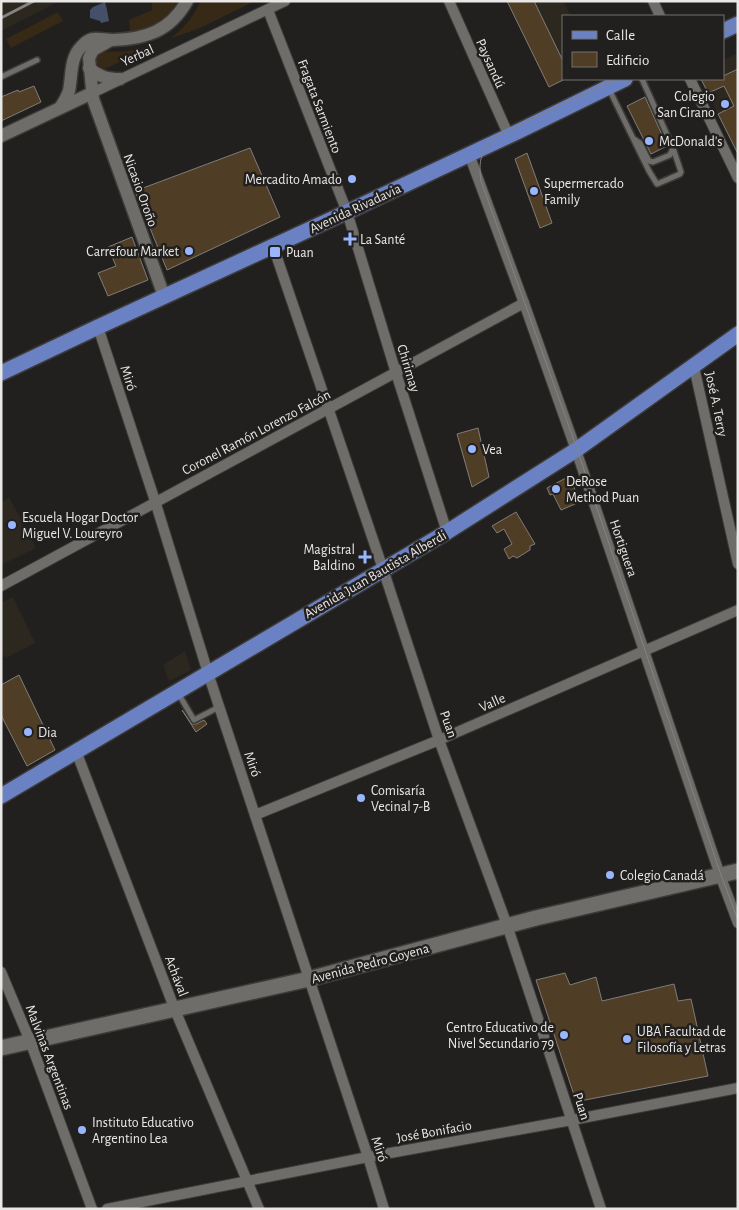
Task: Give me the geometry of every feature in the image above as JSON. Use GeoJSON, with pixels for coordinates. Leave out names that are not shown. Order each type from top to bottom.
{"type":"FeatureCollection","features":[{"type":"Feature","properties":{"kind":"main road"},"geometry":{"type":"LineString","coordinates":[[724,31],[738,24]]}},
{"type":"Feature","properties":{"kind":"main road","name":"Avenida Rivadavia"},"geometry":{"type":"LineString","coordinates":[[1,373],[509,136],[623,80]]}},
{"type":"Feature","properties":{"kind":"main road","name":"Avenida Juan Bautista Alberdi"},"geometry":{"type":"LineString","coordinates":[[1,796],[447,532],[576,450],[738,334]]}},
{"type":"Feature","properties":{"kind":"main road","name":"Avenida Pedro Goyena"},"geometry":{"type":"LineString","coordinates":[[1,1048],[309,979],[507,925],[738,871]]}},
{"type":"Feature","properties":{"kind":"street"},"geometry":{"type":"LineString","coordinates":[[60,108],[69,91],[72,65],[78,50],[85,42],[96,38],[111,40],[138,37],[162,30],[177,16],[188,1]]}},
{"type":"Feature","properties":{"kind":"street","name":"Yerbal"},"geometry":{"type":"LineString","coordinates":[[1,136],[285,1]]}},
{"type":"Feature","properties":{"kind":"street","name":"Paysandú"},"geometry":{"type":"LineString","coordinates":[[449,1],[509,136]]}},
{"type":"Feature","properties":{"kind":"street"},"geometry":{"type":"LineString","coordinates":[[653,1],[660,15]]}},
{"type":"Feature","properties":{"kind":"street","name":"Fragata Sarmiento"},"geometry":{"type":"LineString","coordinates":[[268,10],[347,212]]}},
{"type":"Feature","properties":{"kind":"street"},"geometry":{"type":"LineString","coordinates":[[111,40],[93,50],[89,58],[89,68],[101,76],[110,79],[120,79]]}},
{"type":"Feature","properties":{"kind":"street","name":"Nicasio Oroño"},"geometry":{"type":"LineString","coordinates":[[89,68],[94,106],[164,296]]}},
{"type":"Feature","properties":{"kind":"street"},"geometry":{"type":"LineString","coordinates":[[690,80],[738,178]]}},
{"type":"Feature","properties":{"kind":"street","name":"Hortiguera"},"geometry":{"type":"LineString","coordinates":[[469,154],[576,450],[738,923]]}},
{"type":"Feature","properties":{"kind":"street","name":"Chirimay"},"geometry":{"type":"LineString","coordinates":[[347,212],[447,532]]}},
{"type":"Feature","properties":{"kind":"street","name":"Puan"},"geometry":{"type":"LineString","coordinates":[[273,246],[439,740],[507,925],[601,1209]]}},
{"type":"Feature","properties":{"kind":"street","name":"Coronel Ramón Lorenzo Falcón"},"geometry":{"type":"LineString","coordinates":[[1,586],[524,302]]}},
{"type":"Feature","properties":{"kind":"street","name":"Miró"},"geometry":{"type":"LineString","coordinates":[[98,327],[155,501],[219,707],[384,1209]]}},
{"type":"Feature","properties":{"kind":"street","name":"José A. Terry"},"geometry":{"type":"LineString","coordinates":[[694,366],[738,564]]}},
{"type":"Feature","properties":{"kind":"street","name":"Valle"},"geometry":{"type":"LineString","coordinates":[[255,815],[439,740],[738,610]]}},
{"type":"Feature","properties":{"kind":"street","name":"Achával"},"geometry":{"type":"LineString","coordinates":[[76,751],[175,1010],[259,1209]]}},
{"type":"Feature","properties":{"kind":"street","name":"Malvinas Argentinas"},"geometry":{"type":"LineString","coordinates":[[1,972],[30,1041],[92,1209]]}},
{"type":"Feature","properties":{"kind":"street","name":"José Bonifacio"},"geometry":{"type":"LineString","coordinates":[[106,1209],[368,1157],[738,1088]]}},
{"type":"Feature","properties":{"kind":"lane"},"geometry":{"type":"LineString","coordinates":[[1,77],[37,60]]}},
{"type":"Feature","properties":{"kind":"lane"},"geometry":{"type":"LineString","coordinates":[[608,87],[657,184],[681,172],[673,148],[642,80]]}},
{"type":"Feature","properties":{"kind":"lane"},"geometry":{"type":"LineString","coordinates":[[634,139],[640,143],[649,161],[653,162],[670,155],[673,148]]}},
{"type":"Feature","properties":{"kind":"lane"},"geometry":{"type":"LineString","coordinates":[[177,691],[194,720],[219,707]]}},
{"type":"Feature","properties":{"kind":"shaded area"},"geometry":{"type":"Polygon","coordinates":[[[1,1],[60,1],[1,31],[1,1]]]}},
{"type":"Feature","properties":{"kind":"shaded area"},"geometry":{"type":"Polygon","coordinates":[[[152,1],[177,1],[169,13],[158,22],[130,32],[129,20],[152,10],[152,1]]]}},
{"type":"Feature","properties":{"kind":"shaded area"},"geometry":{"type":"Polygon","coordinates":[[[201,1],[255,1],[200,28],[169,39],[188,22],[201,1]]]}},
{"type":"Feature","properties":{"kind":"shaded area"},"geometry":{"type":"Polygon","coordinates":[[[507,1],[563,1],[570,15],[562,15],[562,80],[564,80],[549,87],[507,1]]]}},
{"type":"Feature","properties":{"kind":"shaded area"},"geometry":{"type":"Polygon","coordinates":[[[58,12],[63,21],[11,48],[6,39],[58,12]]]}},
{"type":"Feature","properties":{"kind":"shaded area"},"geometry":{"type":"Polygon","coordinates":[[[147,48],[107,68],[100,67],[96,62],[97,55],[101,52],[147,48]]]}},
{"type":"Feature","properties":{"kind":"shaded area","name":"Colegio San Cirano"},"geometry":{"type":"Polygon","coordinates":[[[738,53],[738,141],[733,144],[701,80],[724,80],[724,60],[738,53]]]}},
{"type":"Feature","properties":{"kind":"shaded area","name":"Escuela Hogar Doctor Miguel V. Loureyro"},"geometry":{"type":"Polygon","coordinates":[[[9,497],[36,548],[1,565],[1,502],[9,497]]]}},
{"type":"Feature","properties":{"kind":"shaded area"},"geometry":{"type":"Polygon","coordinates":[[[13,597],[35,643],[5,658],[1,651],[1,603],[13,597]]]}},
{"type":"Feature","properties":{"kind":"shaded area"},"geometry":{"type":"Polygon","coordinates":[[[185,651],[191,670],[169,681],[163,665],[185,651]]]}},
{"type":"Feature","properties":{"kind":"water"},"geometry":{"type":"Polygon","coordinates":[[[105,2],[109,21],[101,23],[90,18],[90,10],[105,2]]]}},
{"type":"Feature","properties":{"kind":"building"},"geometry":{"type":"Polygon","coordinates":[[[507,1],[534,1],[562,59],[563,80],[549,87],[507,1]]]}},
{"type":"Feature","properties":{"kind":"building","name":"Colegio San Cirano"},"geometry":{"type":"Polygon","coordinates":[[[738,69],[738,154],[718,114],[734,106],[724,86],[708,93],[702,80],[724,80],[724,76],[738,69]]]}},
{"type":"Feature","properties":{"kind":"building"},"geometry":{"type":"Polygon","coordinates":[[[34,86],[41,102],[1,121],[1,97],[34,86]]]}},
{"type":"Feature","properties":{"kind":"building"},"geometry":{"type":"Polygon","coordinates":[[[645,97],[667,146],[651,154],[627,106],[645,97]]]}},
{"type":"Feature","properties":{"kind":"building"},"geometry":{"type":"Polygon","coordinates":[[[250,148],[280,217],[167,270],[135,191],[250,148]]]}},
{"type":"Feature","properties":{"kind":"building","name":"Supermercado Family"},"geometry":{"type":"Polygon","coordinates":[[[527,153],[552,223],[540,228],[515,159],[527,153]]]}},
{"type":"Feature","properties":{"kind":"building"},"geometry":{"type":"Polygon","coordinates":[[[132,237],[148,280],[108,296],[98,273],[116,266],[108,247],[132,237]]]}},
{"type":"Feature","properties":{"kind":"building","name":"Vea"},"geometry":{"type":"Polygon","coordinates":[[[478,428],[489,477],[472,487],[457,434],[478,428]]]}},
{"type":"Feature","properties":{"kind":"building"},"geometry":{"type":"Polygon","coordinates":[[[568,478],[571,480],[580,502],[561,510],[553,494],[550,495],[547,488],[568,478]]]}},
{"type":"Feature","properties":{"kind":"building"},"geometry":{"type":"Polygon","coordinates":[[[516,512],[535,544],[530,546],[530,550],[517,558],[513,556],[509,559],[504,549],[512,544],[504,529],[497,533],[492,526],[516,512]]]}},
{"type":"Feature","properties":{"kind":"building","name":"Dia"},"geometry":{"type":"Polygon","coordinates":[[[19,675],[55,750],[27,766],[1,715],[1,685],[19,675]]]}},
{"type":"Feature","properties":{"kind":"building"},"geometry":{"type":"Polygon","coordinates":[[[182,710],[192,724],[204,720],[207,724],[196,732],[182,710]]]}},
{"type":"Feature","properties":{"kind":"building","name":"UBA Facultad de Filosofía y Letras"},"geometry":{"type":"Polygon","coordinates":[[[565,973],[570,985],[596,977],[602,1001],[674,984],[678,1001],[691,999],[708,1076],[580,1101],[574,1095],[536,980],[565,973]]]}},
{"type":"Feature","properties":{"kind":"tram line"},"geometry":{"type":"LineString","coordinates":[[724,31],[738,24]]}},
{"type":"Feature","properties":{"kind":"tram line"},"geometry":{"type":"LineString","coordinates":[[614,80],[497,136],[487,146],[482,156],[480,167],[481,181],[577,449],[721,875],[738,920]]}},
{"type":"Feature","properties":{"kind":"railway"},"geometry":{"type":"LineString","coordinates":[[1,18],[34,1]]}},
{"type":"Feature","properties":{"kind":"place","name":"Colegio San Cirano"},"geometry":{"type":"Point","coordinates":[725,104]}},
{"type":"Feature","properties":{"kind":"place","name":"McDonald's"},"geometry":{"type":"Point","coordinates":[649,141]}},
{"type":"Feature","properties":{"kind":"place","name":"Mercadito Amado"},"geometry":{"type":"Point","coordinates":[352,179]}},
{"type":"Feature","properties":{"kind":"place","name":"Supermercado Family"},"geometry":{"type":"Point","coordinates":[534,191]}},
{"type":"Feature","properties":{"kind":"place","name":"La Santé"},"geometry":{"type":"Point","coordinates":[350,239]}},
{"type":"Feature","properties":{"kind":"place","name":"Carrefour Market"},"geometry":{"type":"Point","coordinates":[189,251]}},
{"type":"Feature","properties":{"kind":"place","name":"Puan"},"geometry":{"type":"Point","coordinates":[275,252]}},
{"type":"Feature","properties":{"kind":"place","name":"Vea"},"geometry":{"type":"Point","coordinates":[472,449]}},
{"type":"Feature","properties":{"kind":"place","name":"DeRose Method Puan"},"geometry":{"type":"Point","coordinates":[556,489]}},
{"type":"Feature","properties":{"kind":"place","name":"Escuela Hogar Doctor Miguel V. Loureyro"},"geometry":{"type":"Point","coordinates":[12,525]}},
{"type":"Feature","properties":{"kind":"place","name":"Magistral Baldino"},"geometry":{"type":"Point","coordinates":[365,557]}},
{"type":"Feature","properties":{"kind":"place","name":"Dia"},"geometry":{"type":"Point","coordinates":[28,732]}},
{"type":"Feature","properties":{"kind":"place","name":"Comisaría Vecinal 7-B"},"geometry":{"type":"Point","coordinates":[361,798]}},
{"type":"Feature","properties":{"kind":"place","name":"Colegio Canadá"},"geometry":{"type":"Point","coordinates":[610,875]}},
{"type":"Feature","properties":{"kind":"place","name":"Centro Educativo de Nivel Secundario 79"},"geometry":{"type":"Point","coordinates":[564,1035]}},
{"type":"Feature","properties":{"kind":"place","name":"UBA Facultad de Filosofía y Letras"},"geometry":{"type":"Point","coordinates":[627,1039]}},
{"type":"Feature","properties":{"kind":"place","name":"Instituto Educativo Argentino Lea"},"geometry":{"type":"Point","coordinates":[82,1130]}}]}
